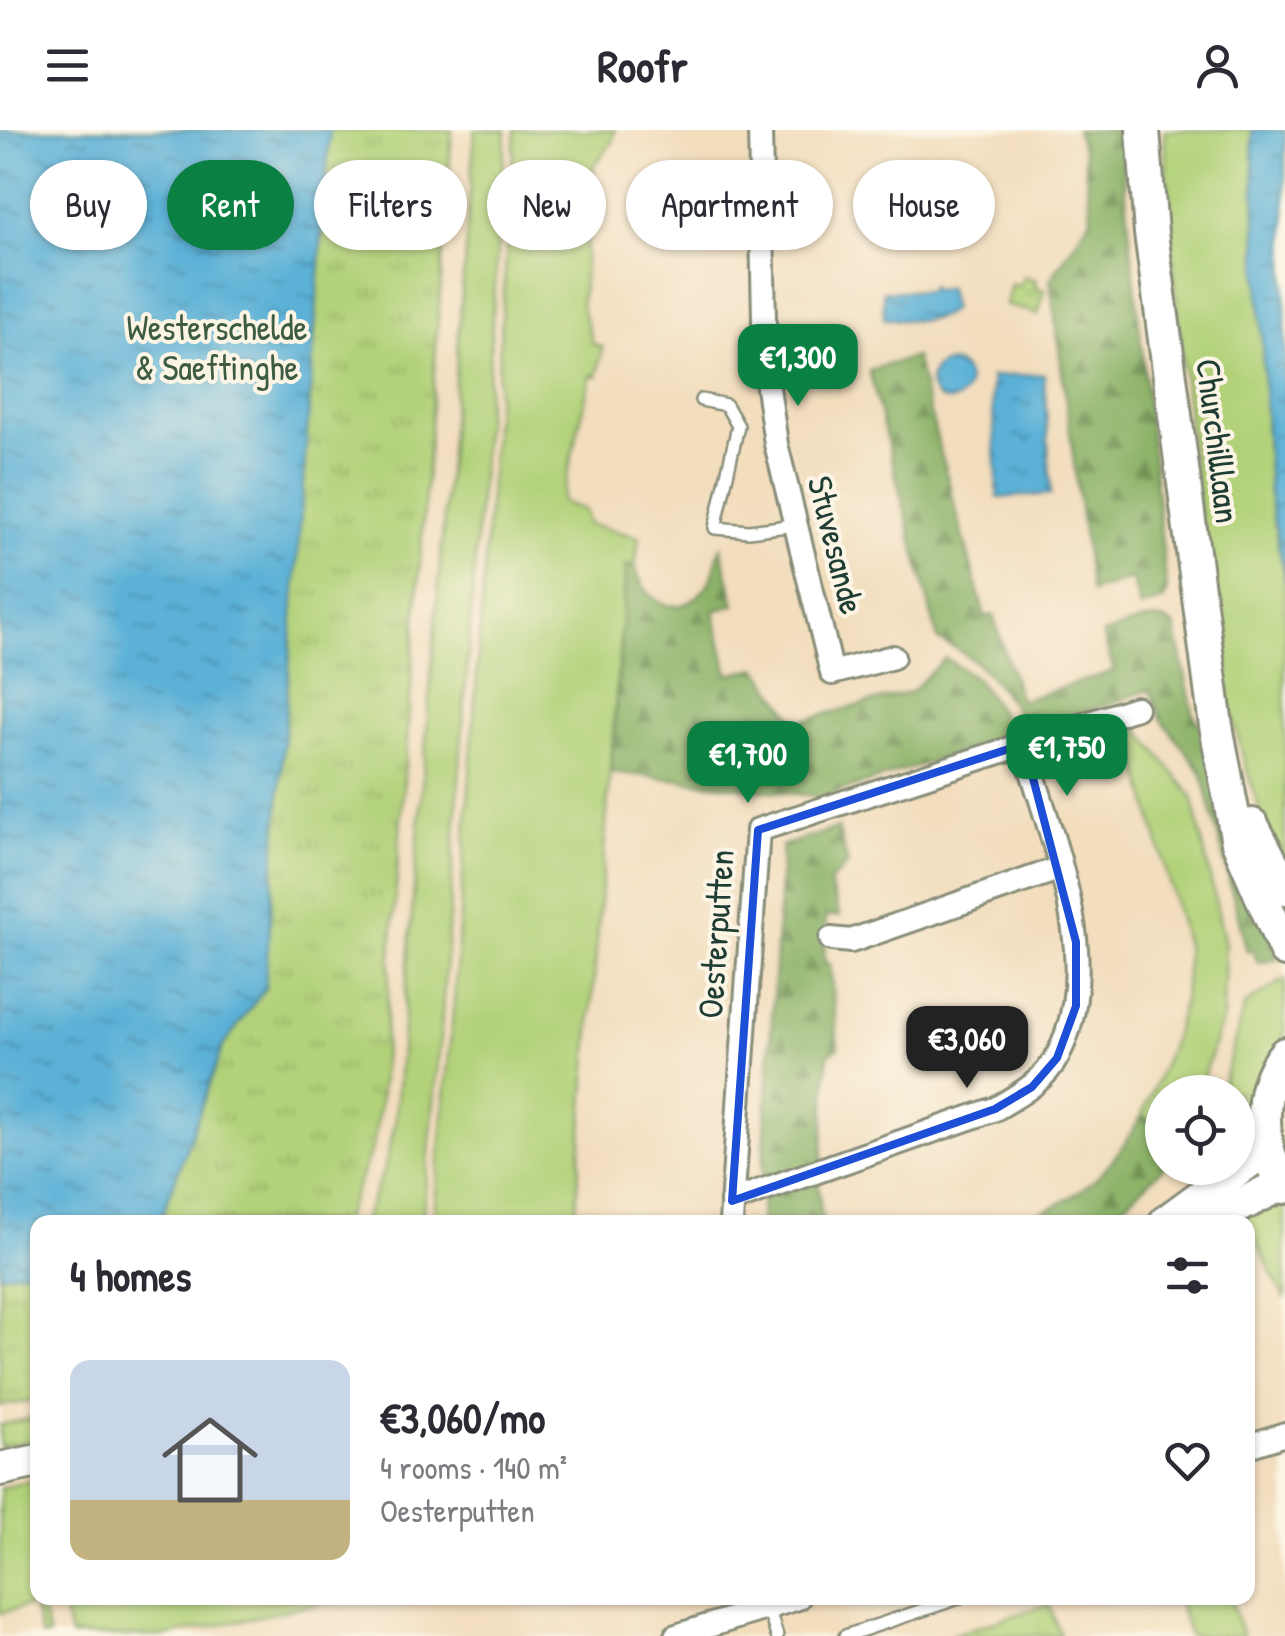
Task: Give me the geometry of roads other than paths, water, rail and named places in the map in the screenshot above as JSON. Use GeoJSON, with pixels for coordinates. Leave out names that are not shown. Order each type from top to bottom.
{"type":"FeatureCollection","features":[{"type":"Feature","properties":{"kind":"main road","name":"Churchilllaan"},"geometry":{"type":"LineString","coordinates":[[1143,130],[1151,232],[1200,612],[1238,842],[1285,950]]}},
{"type":"Feature","properties":{"kind":"main road","name":"Churchilllaan"},"geometry":{"type":"LineString","coordinates":[[1224,761],[1285,888]]}},
{"type":"Feature","properties":{"kind":"main road"},"geometry":{"type":"LineString","coordinates":[[1214,1215],[1284,1185],[1266,1148],[1264,1103],[1285,1054]]}},
{"type":"Feature","properties":{"kind":"main road"},"geometry":{"type":"LineString","coordinates":[[1175,1215],[1266,1148]]}},
{"type":"Feature","properties":{"kind":"main road"},"geometry":{"type":"LineString","coordinates":[[0,1469],[30,1463]]}},
{"type":"Feature","properties":{"kind":"street","name":"Stuvesande"},"geometry":{"type":"LineString","coordinates":[[760,130],[765,366],[776,444],[832,673],[893,658]]}},
{"type":"Feature","properties":{"kind":"street","name":"Oesterputten"},"geometry":{"type":"LineString","coordinates":[[1024,744],[1076,942],[1076,1006],[1057,1058],[1032,1087],[995,1109],[732,1212],[758,830],[1024,744],[1136,708]]}},
{"type":"Feature","properties":{"kind":"street"},"geometry":{"type":"LineString","coordinates":[[831,939],[852,940],[1058,869]]}},
{"type":"Feature","properties":{"kind":"street"},"geometry":{"type":"LineString","coordinates":[[1255,1444],[1285,1434]]}},
{"type":"Feature","properties":{"kind":"street"},"geometry":{"type":"LineString","coordinates":[[676,1636],[777,1605]]}},
{"type":"Feature","properties":{"kind":"lane"},"geometry":{"type":"LineString","coordinates":[[701,400],[726,405],[738,426],[715,528],[749,532],[795,526]]}},
{"type":"Feature","properties":{"kind":"lane"},"geometry":{"type":"LineString","coordinates":[[845,1636],[938,1605]]}},
{"type":"Feature","properties":{"kind":"lane"},"geometry":{"type":"LineString","coordinates":[[768,1608],[777,1636]]}},
{"type":"Feature","properties":{"kind":"water","name":"Westerschelde & Saeftinghe"},"geometry":{"type":"Polygon","coordinates":[[[0,130],[330,130],[328,160],[314,160],[314,250],[321,250],[265,988],[223,1046],[163,1215],[30,1215],[30,1269],[0,1275],[0,130]]]}},
{"type":"Feature","properties":{"kind":"water"},"geometry":{"type":"Polygon","coordinates":[[[1252,130],[1285,130],[1285,582],[1269,494],[1252,130]]]}},
{"type":"Feature","properties":{"kind":"water"},"geometry":{"type":"Polygon","coordinates":[[[931,286],[932,290],[948,287],[952,309],[946,314],[920,320],[884,319],[883,291],[927,291],[931,286]]]}},
{"type":"Feature","properties":{"kind":"water"},"geometry":{"type":"Polygon","coordinates":[[[949,363],[962,369],[968,382],[962,395],[949,401],[936,395],[930,382],[936,369],[949,363]]]}},
{"type":"Feature","properties":{"kind":"water"},"geometry":{"type":"Polygon","coordinates":[[[1044,374],[1051,494],[998,498],[991,377],[1044,374]]]}}]}
